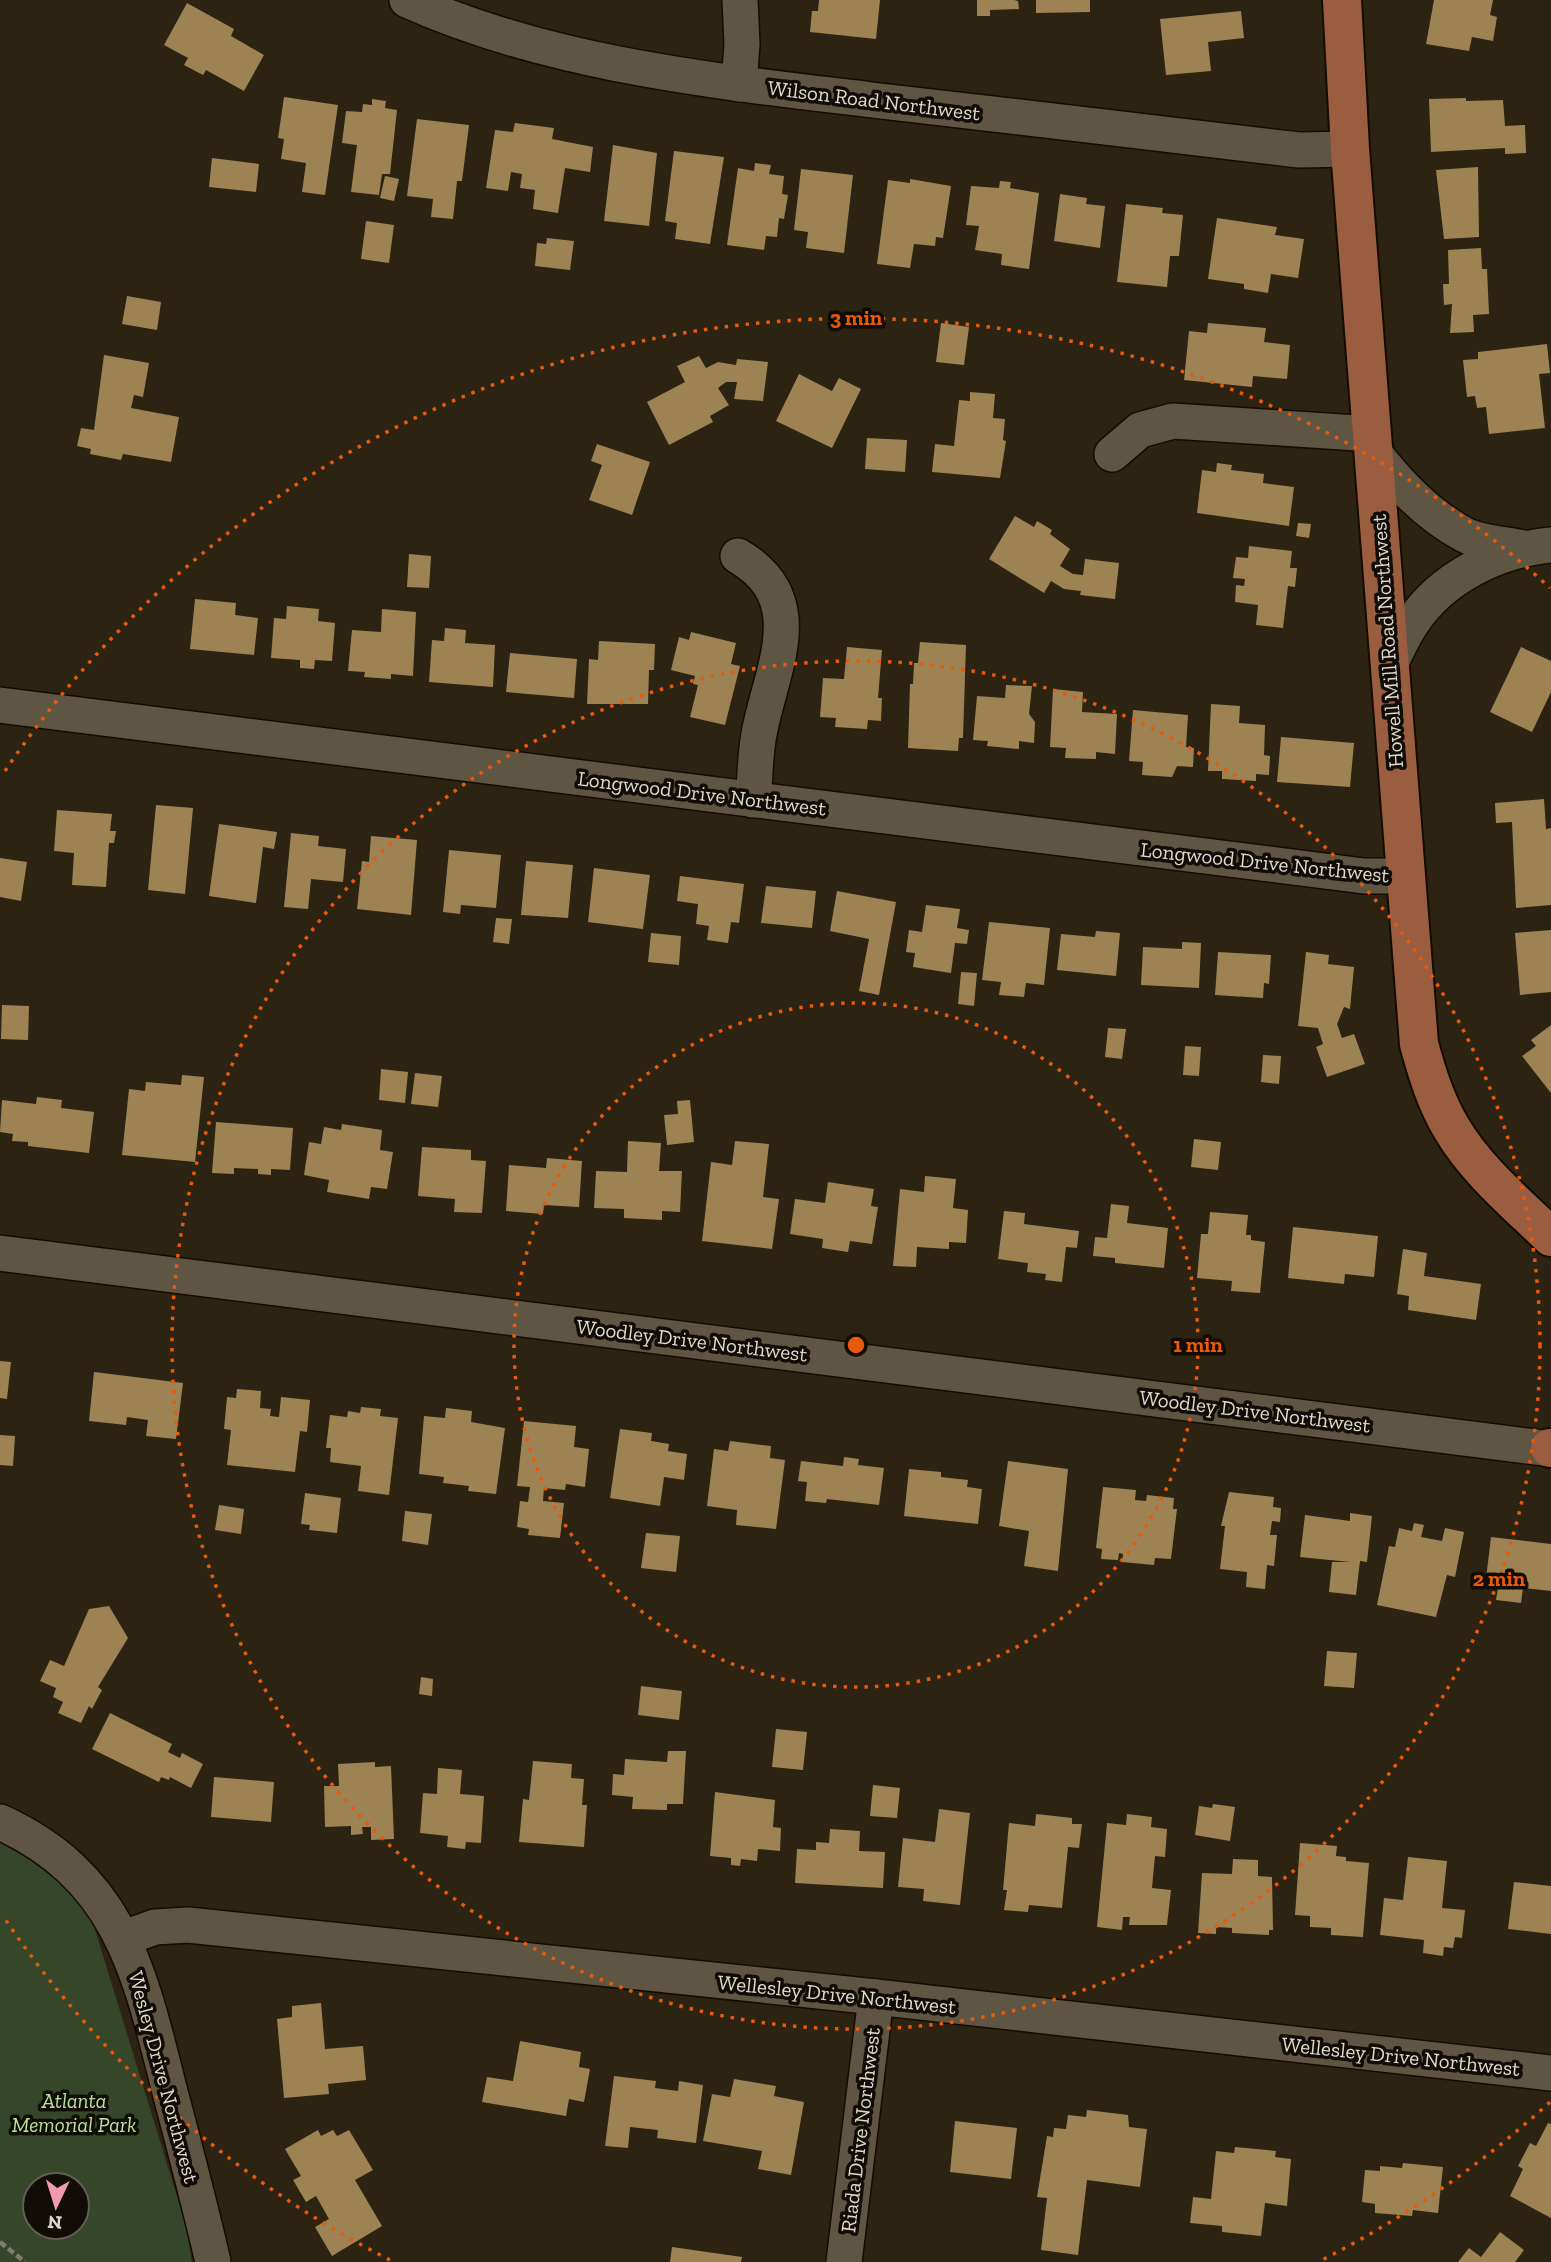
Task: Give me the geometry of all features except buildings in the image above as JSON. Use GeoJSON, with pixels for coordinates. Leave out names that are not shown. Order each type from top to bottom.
{"type":"FeatureCollection","features":[{"type":"Feature","properties":{"kind":"main road","name":"Howell Mill Road Northwest"},"geometry":{"type":"LineString","coordinates":[[1342,0],[1350,149],[1419,1044],[1430,1084],[1452,1131],[1490,1177],[1551,1237]]}},
{"type":"Feature","properties":{"kind":"street","name":"Wilson Road Northwest"},"geometry":{"type":"LineString","coordinates":[[407,0],[439,14],[523,41],[630,66],[739,84],[1299,150],[1350,149]]}},
{"type":"Feature","properties":{"kind":"street"},"geometry":{"type":"LineString","coordinates":[[739,84],[742,44],[740,0]]}},
{"type":"Feature","properties":{"kind":"street"},"geometry":{"type":"LineString","coordinates":[[1112,454],[1140,430],[1173,421],[1372,442],[1399,485],[1448,524],[1467,536],[1537,547]]}},
{"type":"Feature","properties":{"kind":"street"},"geometry":{"type":"LineString","coordinates":[[1389,667],[1412,622],[1440,593],[1470,568],[1537,547]]}},
{"type":"Feature","properties":{"kind":"street"},"geometry":{"type":"LineString","coordinates":[[738,556],[768,579],[781,606],[776,673],[758,739],[753,800]]}},
{"type":"Feature","properties":{"kind":"street","name":"Longwood Drive Northwest"},"geometry":{"type":"LineString","coordinates":[[0,705],[1364,876],[1405,876]]}},
{"type":"Feature","properties":{"kind":"street","name":"Woodley Drive Northwest"},"geometry":{"type":"LineString","coordinates":[[0,1253],[1551,1448]]}},
{"type":"Feature","properties":{"kind":"street","name":"Wesley Drive Northwest"},"geometry":{"type":"LineString","coordinates":[[0,1822],[24,1833],[64,1861],[97,1897],[124,1938],[143,1987],[214,2262]]}},
{"type":"Feature","properties":{"kind":"street","name":"Wellesley Drive Northwest"},"geometry":{"type":"LineString","coordinates":[[124,1938],[155,1927],[188,1925],[876,1997],[1551,2073]]}},
{"type":"Feature","properties":{"kind":"street","name":"Riada Drive Northwest"},"geometry":{"type":"LineString","coordinates":[[844,2262],[876,1997]]}},
{"type":"Feature","properties":{"kind":"path"},"geometry":{"type":"LineString","coordinates":[[0,2242],[25,2262]]}},
{"type":"Feature","properties":{"kind":"green space","name":"Atlanta Memorial Park"},"geometry":{"type":"Polygon","coordinates":[[[0,1842],[8,1843],[81,1884],[187,2229],[192,2262],[0,2262],[0,1842]]]}}]}
